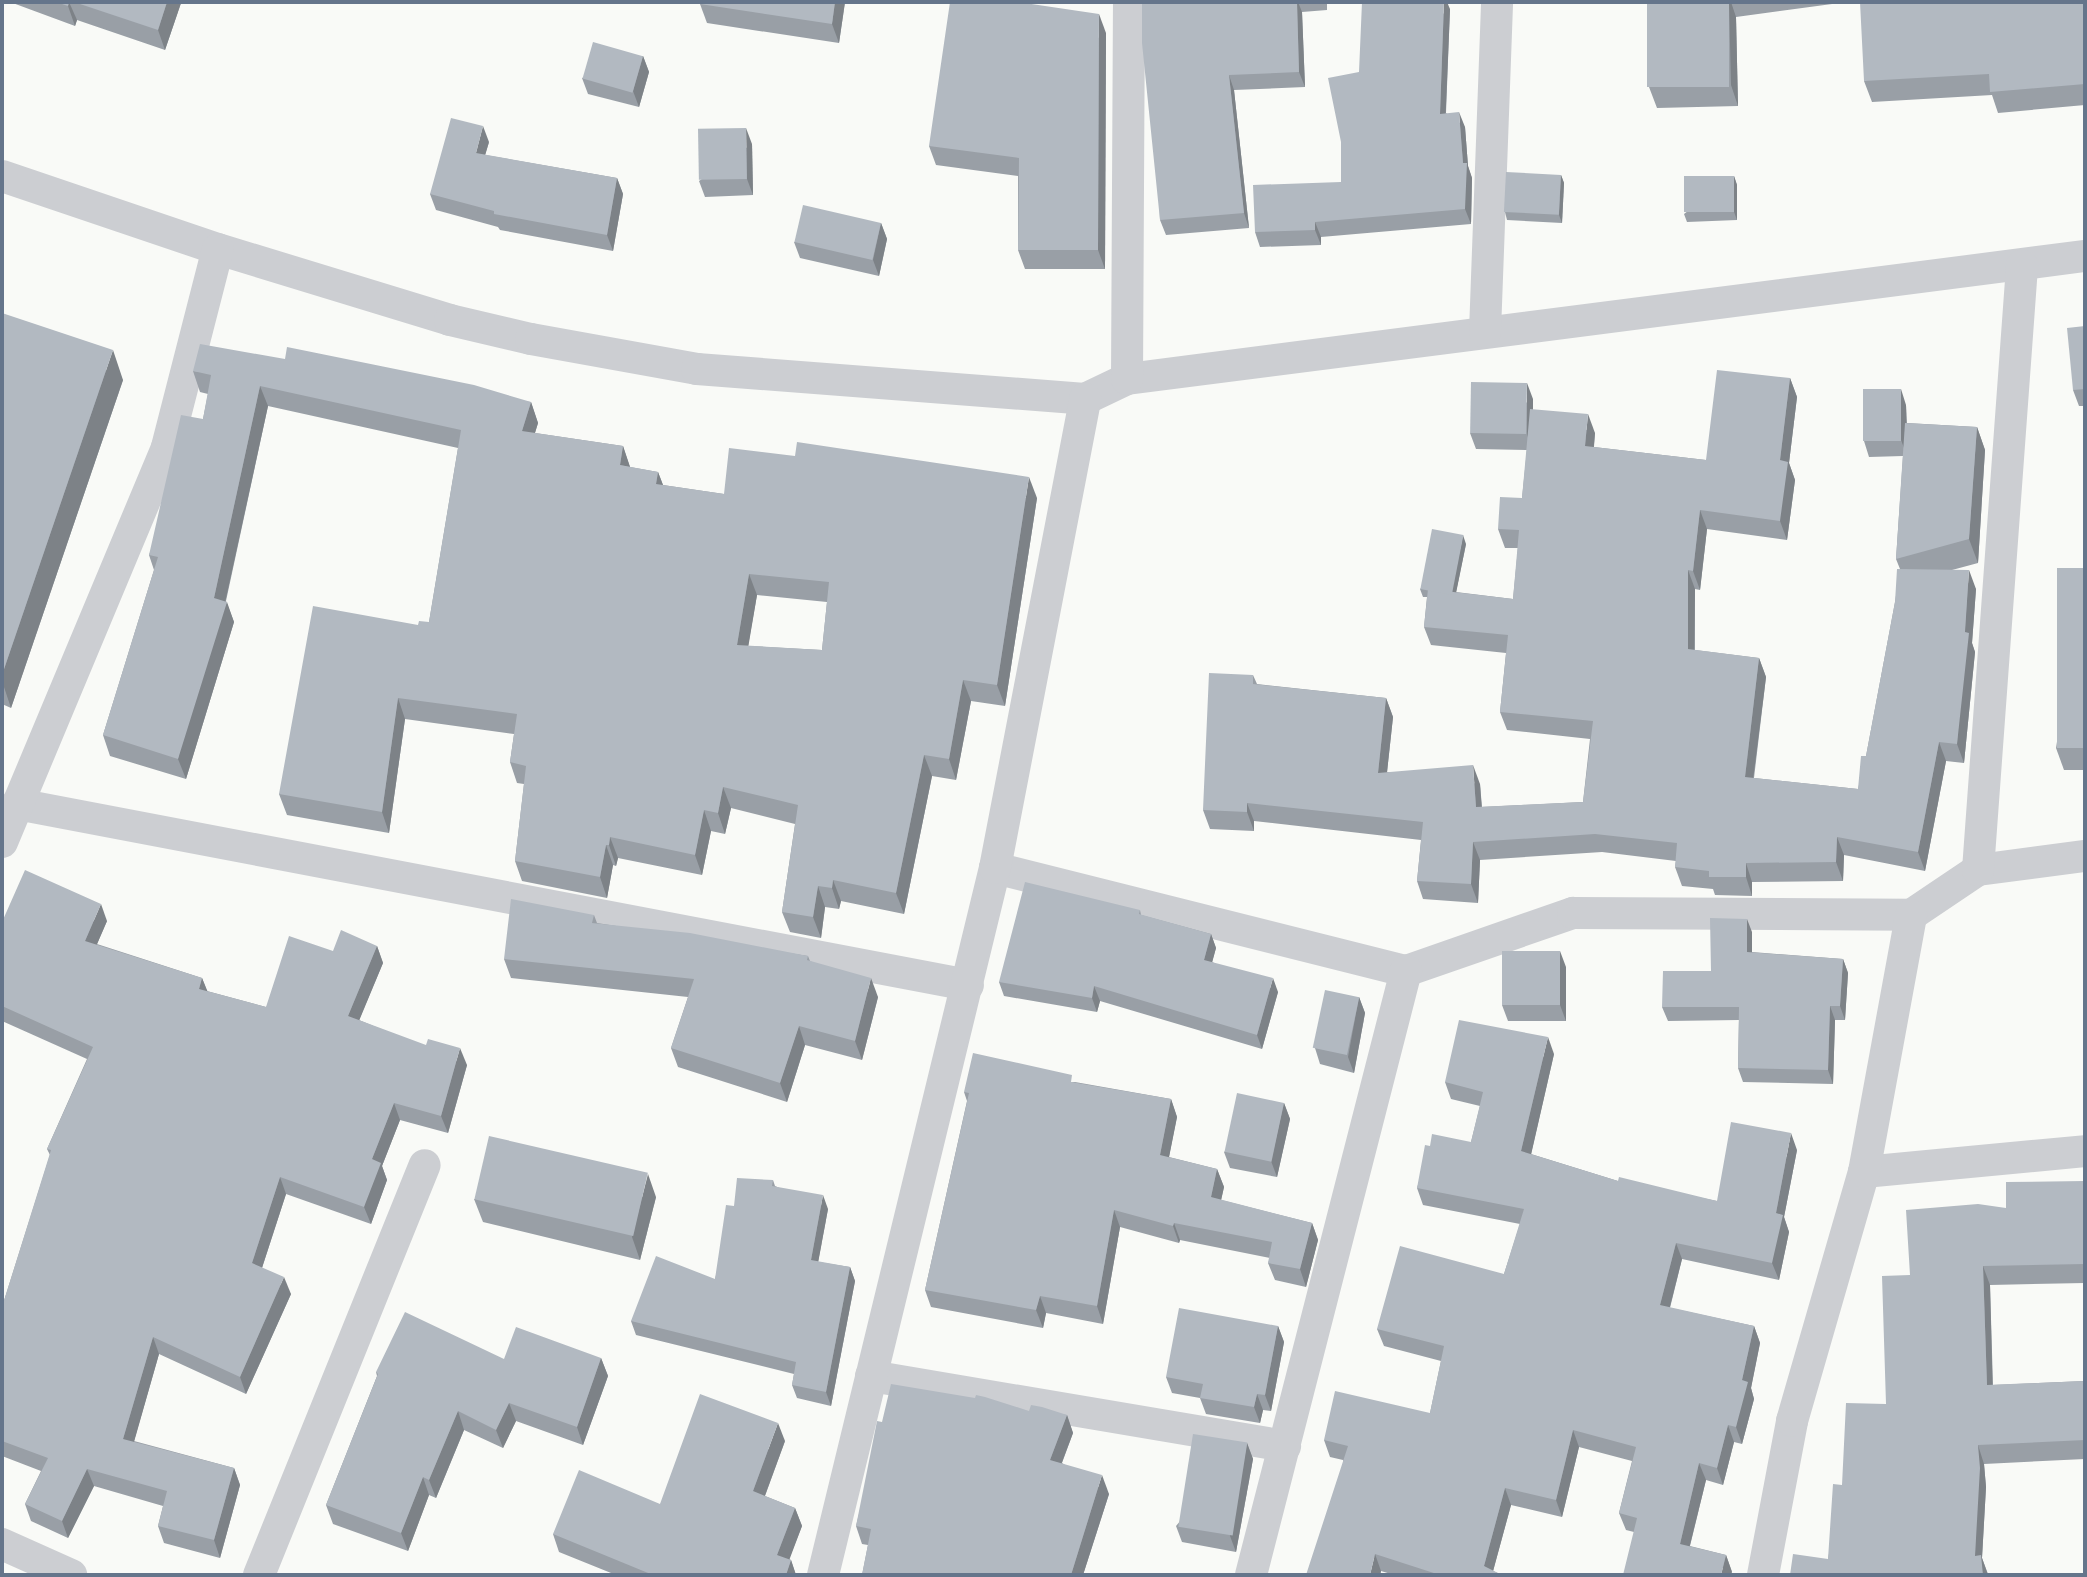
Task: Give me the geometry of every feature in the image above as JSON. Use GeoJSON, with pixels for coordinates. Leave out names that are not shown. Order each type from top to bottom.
{"type":"FeatureCollection","features":[{"type":"Feature","properties":{"kind":"street"},"geometry":{"type":"LineString","coordinates":[[1127,379],[1129,2]]}},
{"type":"Feature","properties":{"kind":"street"},"geometry":{"type":"LineString","coordinates":[[1485,332],[1497,2]]}},
{"type":"Feature","properties":{"kind":"street"},"geometry":{"type":"LineString","coordinates":[[2,176],[218,249],[450,320],[620,357],[725,371],[1085,399],[1127,379],[2085,256]]}},
{"type":"Feature","properties":{"kind":"street"},"geometry":{"type":"LineString","coordinates":[[2,842],[167,447],[218,249]]}},
{"type":"Feature","properties":{"kind":"street"},"geometry":{"type":"LineString","coordinates":[[1978,870],[2022,266]]}},
{"type":"Feature","properties":{"kind":"street"},"geometry":{"type":"LineString","coordinates":[[823,1575],[995,868],[1085,399]]}},
{"type":"Feature","properties":{"kind":"street"},"geometry":{"type":"LineString","coordinates":[[16,804],[968,985]]}},
{"type":"Feature","properties":{"kind":"street"},"geometry":{"type":"LineString","coordinates":[[995,868],[1406,971],[1573,913],[1912,915],[1978,870],[2085,856]]}},
{"type":"Feature","properties":{"kind":"street"},"geometry":{"type":"LineString","coordinates":[[1763,1575],[1792,1421],[1864,1172],[1912,915]]}},
{"type":"Feature","properties":{"kind":"street"},"geometry":{"type":"LineString","coordinates":[[1251,1575],[1406,971]]}},
{"type":"Feature","properties":{"kind":"street"},"geometry":{"type":"LineString","coordinates":[[1864,1172],[2085,1151]]}},
{"type":"Feature","properties":{"kind":"street"},"geometry":{"type":"LineString","coordinates":[[259,1575],[425,1165]]}},
{"type":"Feature","properties":{"kind":"street"},"geometry":{"type":"LineString","coordinates":[[872,1376],[1285,1446]]}},
{"type":"Feature","properties":{"kind":"street"},"geometry":{"type":"LineString","coordinates":[[2,1544],[71,1575]]}},
{"type":"Feature","properties":{"kind":"building"},"geometry":{"type":"Polygon","coordinates":[[[74,2],[167,2],[158,30],[74,2]]]}},
{"type":"Feature","properties":{"kind":"building"},"geometry":{"type":"Polygon","coordinates":[[[700,2],[835,2],[832,24],[700,2]]]}},
{"type":"Feature","properties":{"kind":"building"},"geometry":{"type":"Polygon","coordinates":[[[950,2],[1018,2],[1099,14],[1098,250],[1018,250],[1019,158],[929,146],[950,2]]]}},
{"type":"Feature","properties":{"kind":"building"},"geometry":{"type":"Polygon","coordinates":[[[1142,2],[1297,2],[1299,72],[1229,75],[1244,213],[1160,220],[1142,43],[1142,2]]]}},
{"type":"Feature","properties":{"kind":"building"},"geometry":{"type":"Polygon","coordinates":[[[1362,2],[1444,2],[1440,114],[1459,112],[1463,163],[1467,163],[1465,209],[1315,222],[1315,230],[1255,232],[1253,185],[1341,182],[1341,142],[1328,78],[1359,72],[1362,2]]]}},
{"type":"Feature","properties":{"kind":"building"},"geometry":{"type":"Polygon","coordinates":[[[1647,2],[1729,2],[1729,87],[1647,87],[1647,2]]]}},
{"type":"Feature","properties":{"kind":"building"},"geometry":{"type":"Polygon","coordinates":[[[1860,2],[2085,2],[2085,84],[1990,92],[1989,74],[1864,81],[1860,2]]]}},
{"type":"Feature","properties":{"kind":"building"},"geometry":{"type":"Polygon","coordinates":[[[593,42],[643,56],[633,93],[583,79],[593,42]]]}},
{"type":"Feature","properties":{"kind":"building"},"geometry":{"type":"Polygon","coordinates":[[[451,118],[483,126],[476,153],[617,178],[607,235],[494,214],[494,211],[430,194],[451,118]]]}},
{"type":"Feature","properties":{"kind":"building"},"geometry":{"type":"Polygon","coordinates":[[[746,128],[747,179],[699,180],[698,129],[746,128]]]}},
{"type":"Feature","properties":{"kind":"building"},"geometry":{"type":"Polygon","coordinates":[[[1506,172],[1561,175],[1559,215],[1504,212],[1506,172]]]}},
{"type":"Feature","properties":{"kind":"building"},"geometry":{"type":"Polygon","coordinates":[[[1684,176],[1734,176],[1734,212],[1684,212],[1684,176]]]}},
{"type":"Feature","properties":{"kind":"building"},"geometry":{"type":"Polygon","coordinates":[[[803,205],[881,223],[872,260],[794,242],[803,205]]]}},
{"type":"Feature","properties":{"kind":"building"},"geometry":{"type":"Polygon","coordinates":[[[2,313],[113,350],[2,675],[2,313]]]}},
{"type":"Feature","properties":{"kind":"building"},"geometry":{"type":"Polygon","coordinates":[[[2085,326],[2085,389],[2073,390],[2067,328],[2085,326]]]}},
{"type":"Feature","properties":{"kind":"building"},"geometry":{"type":"Polygon","coordinates":[[[200,344],[285,359],[287,347],[474,385],[531,402],[522,431],[623,446],[620,465],[658,472],[656,484],[724,494],[729,448],[795,456],[797,442],[1029,477],[997,685],[963,680],[949,759],[924,755],[896,893],[833,880],[832,888],[818,886],[813,917],[782,912],[798,805],[723,787],[718,813],[704,810],[695,855],[610,837],[600,877],[515,861],[526,766],[510,762],[517,714],[398,698],[382,812],[279,794],[313,606],[418,625],[419,621],[429,622],[461,430],[260,386],[214,598],[227,602],[178,759],[103,735],[158,557],[149,555],[181,415],[203,419],[211,375],[193,371],[200,344]],[[749,574],[737,645],[822,650],[829,582],[749,574]]]}},
{"type":"Feature","properties":{"kind":"building"},"geometry":{"type":"Polygon","coordinates":[[[1717,370],[1790,378],[1780,460],[1788,462],[1780,521],[1700,510],[1693,571],[1688,570],[1688,649],[1759,658],[1745,777],[1858,789],[1861,756],[1866,756],[1895,602],[1897,569],[1969,570],[1965,632],[1969,633],[1957,744],[1939,742],[1918,852],[1837,837],[1836,862],[1746,863],[1746,877],[1709,877],[1709,871],[1675,867],[1677,843],[1595,834],[1473,842],[1471,884],[1417,881],[1423,822],[1247,803],[1247,812],[1203,810],[1209,673],[1253,675],[1253,684],[1386,698],[1378,773],[1473,765],[1476,807],[1583,802],[1593,721],[1500,712],[1508,635],[1424,627],[1428,589],[1513,599],[1519,530],[1498,529],[1500,497],[1522,498],[1530,409],[1588,414],[1585,446],[1706,460],[1717,370]]]}},
{"type":"Feature","properties":{"kind":"building"},"geometry":{"type":"Polygon","coordinates":[[[1471,382],[1527,383],[1526,434],[1470,433],[1471,382]]]}},
{"type":"Feature","properties":{"kind":"building"},"geometry":{"type":"Polygon","coordinates":[[[1863,389],[1901,389],[1901,441],[1863,441],[1863,389]]]}},
{"type":"Feature","properties":{"kind":"building"},"geometry":{"type":"Polygon","coordinates":[[[1905,423],[1977,427],[1969,539],[1896,559],[1905,423]]]}},
{"type":"Feature","properties":{"kind":"building"},"geometry":{"type":"Polygon","coordinates":[[[1432,529],[1463,535],[1452,595],[1420,589],[1432,529]]]}},
{"type":"Feature","properties":{"kind":"building"},"geometry":{"type":"Polygon","coordinates":[[[2057,568],[2085,568],[2085,748],[2057,748],[2057,568]]]}},
{"type":"Feature","properties":{"kind":"building"},"geometry":{"type":"Polygon","coordinates":[[[25,870],[101,904],[85,941],[202,978],[199,989],[266,1007],[289,936],[333,951],[341,930],[377,946],[348,1016],[426,1045],[428,1039],[460,1048],[441,1116],[394,1103],[372,1159],[381,1163],[364,1207],[280,1177],[252,1263],[284,1277],[240,1377],[153,1337],[123,1439],[234,1468],[214,1540],[158,1526],[167,1491],[87,1469],[62,1521],[25,1504],[48,1458],[2,1441],[2,1307],[51,1150],[47,1149],[93,1047],[2,1006],[2,922],[25,870]]]}},
{"type":"Feature","properties":{"kind":"building"},"geometry":{"type":"Polygon","coordinates":[[[1025,882],[1140,910],[1139,914],[1211,934],[1204,960],[1273,978],[1257,1035],[1094,986],[1092,998],[999,982],[1025,882]]]}},
{"type":"Feature","properties":{"kind":"building"},"geometry":{"type":"Polygon","coordinates":[[[511,899],[594,915],[592,923],[690,933],[808,956],[807,960],[871,978],[855,1041],[799,1026],[780,1083],[671,1048],[694,979],[504,959],[511,899]]]}},
{"type":"Feature","properties":{"kind":"building"},"geometry":{"type":"Polygon","coordinates":[[[1710,918],[1747,919],[1747,952],[1843,959],[1840,1006],[1830,1006],[1828,1070],[1738,1068],[1739,1007],[1662,1007],[1663,971],[1711,971],[1710,918]]]}},
{"type":"Feature","properties":{"kind":"building"},"geometry":{"type":"Polygon","coordinates":[[[1502,951],[1560,951],[1560,1005],[1502,1005],[1502,951]]]}},
{"type":"Feature","properties":{"kind":"building"},"geometry":{"type":"Polygon","coordinates":[[[1325,990],[1359,997],[1347,1055],[1313,1048],[1325,990]]]}},
{"type":"Feature","properties":{"kind":"building"},"geometry":{"type":"Polygon","coordinates":[[[1459,1020],[1548,1037],[1521,1151],[1618,1181],[1619,1177],[1717,1201],[1731,1122],[1791,1133],[1776,1213],[1783,1215],[1772,1263],[1676,1243],[1660,1305],[1754,1326],[1742,1380],[1748,1382],[1736,1427],[1728,1425],[1717,1468],[1699,1463],[1680,1544],[1726,1555],[1721,1575],[1623,1575],[1637,1518],[1619,1513],[1636,1447],[1573,1430],[1556,1500],[1505,1488],[1484,1566],[1502,1575],[1440,1575],[1375,1554],[1370,1575],[1306,1575],[1348,1446],[1324,1440],[1335,1391],[1430,1413],[1444,1346],[1377,1329],[1400,1246],[1504,1274],[1524,1209],[1417,1188],[1425,1145],[1430,1146],[1432,1134],[1471,1142],[1483,1092],[1445,1082],[1459,1020]]]}},
{"type":"Feature","properties":{"kind":"building"},"geometry":{"type":"Polygon","coordinates":[[[973,1053],[1072,1075],[1071,1082],[1171,1099],[1160,1155],[1217,1169],[1211,1197],[1312,1223],[1300,1269],[1268,1263],[1272,1242],[1174,1223],[1173,1226],[1114,1210],[1097,1306],[1040,1296],[1036,1310],[925,1290],[969,1093],[964,1092],[973,1053]]]}},
{"type":"Feature","properties":{"kind":"building"},"geometry":{"type":"Polygon","coordinates":[[[1237,1093],[1284,1103],[1271,1162],[1225,1152],[1237,1093]]]}},
{"type":"Feature","properties":{"kind":"building"},"geometry":{"type":"Polygon","coordinates":[[[489,1136],[648,1173],[633,1236],[474,1199],[489,1136]]]}},
{"type":"Feature","properties":{"kind":"building"},"geometry":{"type":"Polygon","coordinates":[[[737,1178],[773,1180],[772,1186],[823,1195],[811,1260],[850,1267],[826,1392],[792,1385],[796,1362],[631,1321],[656,1256],[715,1279],[726,1205],[734,1206],[737,1178]]]}},
{"type":"Feature","properties":{"kind":"building"},"geometry":{"type":"Polygon","coordinates":[[[2085,1181],[2085,1264],[1983,1266],[1987,1385],[2085,1381],[2085,1440],[1978,1445],[1980,1468],[1975,1556],[1981,1555],[1983,1575],[1790,1575],[1793,1554],[1828,1559],[1833,1484],[1842,1485],[1846,1403],[1886,1404],[1882,1276],[1910,1275],[1906,1210],[1978,1204],[2006,1208],[2006,1182],[2085,1181]]]}},
{"type":"Feature","properties":{"kind":"building"},"geometry":{"type":"Polygon","coordinates":[[[1179,1308],[1278,1326],[1265,1395],[1257,1394],[1254,1407],[1200,1398],[1203,1384],[1166,1377],[1179,1308]]]}},
{"type":"Feature","properties":{"kind":"building"},"geometry":{"type":"Polygon","coordinates":[[[405,1312],[504,1359],[516,1327],[601,1358],[577,1427],[509,1403],[496,1430],[458,1411],[429,1480],[423,1477],[401,1533],[326,1505],[378,1374],[376,1372],[405,1312]]]}},
{"type":"Feature","properties":{"kind":"building"},"geometry":{"type":"Polygon","coordinates":[[[891,1384],[975,1398],[976,1395],[1029,1411],[1031,1405],[1067,1415],[1050,1460],[1102,1475],[1071,1575],[862,1575],[871,1529],[856,1526],[877,1421],[882,1422],[891,1384]]]}},
{"type":"Feature","properties":{"kind":"building"},"geometry":{"type":"Polygon","coordinates":[[[700,1394],[778,1423],[753,1491],[795,1508],[777,1555],[791,1560],[786,1575],[653,1575],[553,1534],[579,1470],[660,1504],[700,1394]]]}},
{"type":"Feature","properties":{"kind":"building"},"geometry":{"type":"Polygon","coordinates":[[[1193,1434],[1247,1443],[1233,1535],[1178,1527],[1193,1434]]]}}]}
